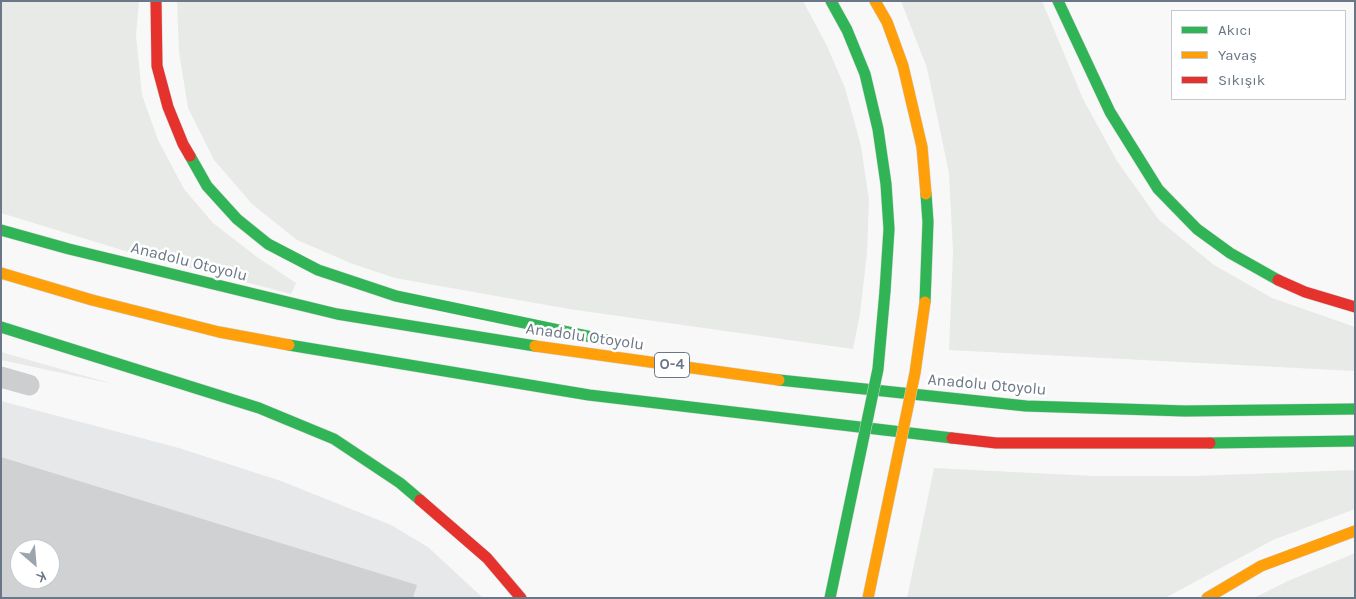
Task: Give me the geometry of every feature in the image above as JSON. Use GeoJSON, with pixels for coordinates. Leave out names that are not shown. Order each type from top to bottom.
{"type":"FeatureCollection","features":[{"type":"Feature","properties":{"kind":"main road"},"geometry":{"type":"LineString","coordinates":[[156,1],[157,66],[168,107],[183,144],[207,186],[237,219],[268,244],[318,270],[396,296],[616,342]]}},
{"type":"Feature","properties":{"kind":"main road"},"geometry":{"type":"LineString","coordinates":[[830,598],[878,369],[889,229],[886,184],[878,129],[865,74],[847,30],[831,1]]}},
{"type":"Feature","properties":{"kind":"main road"},"geometry":{"type":"LineString","coordinates":[[868,598],[916,373],[925,302],[928,222],[922,147],[903,66],[887,22],[876,1]]}},
{"type":"Feature","properties":{"kind":"main road"},"geometry":{"type":"LineString","coordinates":[[1058,1],[1110,112],[1158,189],[1197,229],[1230,253],[1262,272],[1297,288],[1350,306]]}},
{"type":"Feature","properties":{"kind":"main road","name":"Anadolu Otoyolu"},"geometry":{"type":"LineString","coordinates":[[1,230],[78,252],[338,314],[575,352],[780,380],[1026,406],[1185,411],[1355,409]]}},
{"type":"Feature","properties":{"kind":"main road"},"geometry":{"type":"LineString","coordinates":[[1,273],[92,300],[219,332],[326,352],[589,395],[996,443],[1254,444],[1355,441]]}},
{"type":"Feature","properties":{"kind":"main road"},"geometry":{"type":"LineString","coordinates":[[1,328],[110,360],[259,408],[334,439],[400,483],[487,558],[521,598]]}},
{"type":"Feature","properties":{"kind":"main road"},"geometry":{"type":"LineString","coordinates":[[655,351],[780,380]]}},
{"type":"Feature","properties":{"kind":"main road"},"geometry":{"type":"LineString","coordinates":[[1206,598],[1261,566],[1355,531]]}},
{"type":"Feature","properties":{"kind":"street"},"geometry":{"type":"LineString","coordinates":[[1,377],[30,385]]}},
{"type":"Feature","properties":{"kind":"shaded area"},"geometry":{"type":"Polygon","coordinates":[[[1,1],[139,1],[136,35],[142,95],[158,140],[184,189],[213,223],[257,257],[296,283],[291,294],[122,250],[1,213],[1,1]]]}},
{"type":"Feature","properties":{"kind":"shaded area"},"geometry":{"type":"Polygon","coordinates":[[[177,1],[803,1],[827,46],[845,88],[861,146],[869,200],[867,253],[860,314],[853,349],[569,309],[395,278],[353,264],[297,240],[252,204],[214,160],[188,108],[179,52],[177,1]]]}},
{"type":"Feature","properties":{"kind":"shaded area"},"geometry":{"type":"Polygon","coordinates":[[[901,1],[1042,1],[1083,99],[1117,161],[1159,220],[1214,265],[1272,298],[1355,327],[1355,371],[949,350],[953,252],[949,173],[927,68],[901,1]]]}},
{"type":"Feature","properties":{"kind":"shaded area"},"geometry":{"type":"Polygon","coordinates":[[[1,352],[113,384],[1,360],[1,352]]]}},
{"type":"Feature","properties":{"kind":"shaded area"},"geometry":{"type":"Polygon","coordinates":[[[1,401],[179,448],[281,481],[391,525],[428,547],[483,598],[1,598],[1,401]]]}},
{"type":"Feature","properties":{"kind":"shaded area"},"geometry":{"type":"Polygon","coordinates":[[[934,468],[1093,476],[1194,476],[1355,470],[1355,509],[1273,540],[1165,598],[907,598],[934,468]]]}},
{"type":"Feature","properties":{"kind":"shaded area"},"geometry":{"type":"Polygon","coordinates":[[[1355,553],[1355,598],[1254,598],[1288,581],[1355,553]]]}},
{"type":"Feature","properties":{"kind":"building"},"geometry":{"type":"Polygon","coordinates":[[[1,457],[417,585],[413,598],[1,598],[1,457]]]}},
{"type":"Feature","properties":{"kind":"traffic: fast"},"geometry":{"type":"LineString","coordinates":[[831,1],[847,30],[865,74],[878,129],[886,184],[889,229],[885,291]]}},
{"type":"Feature","properties":{"kind":"traffic: fast"},"geometry":{"type":"LineString","coordinates":[[1058,1],[1110,112],[1158,189],[1197,229],[1230,253],[1278,280]]}},
{"type":"Feature","properties":{"kind":"traffic: fast"},"geometry":{"type":"LineString","coordinates":[[190,156],[207,186],[237,219],[268,244],[318,270],[396,296],[606,340]]}},
{"type":"Feature","properties":{"kind":"traffic: fast"},"geometry":{"type":"LineString","coordinates":[[925,302],[928,222],[926,194]]}},
{"type":"Feature","properties":{"kind":"traffic: fast"},"geometry":{"type":"LineString","coordinates":[[1,230],[69,249],[337,314],[535,346]]}},
{"type":"Feature","properties":{"kind":"traffic: fast"},"geometry":{"type":"LineString","coordinates":[[830,598],[878,369],[885,291]]}},
{"type":"Feature","properties":{"kind":"traffic: fast"},"geometry":{"type":"LineString","coordinates":[[1,327],[259,408],[334,439],[400,483],[420,500]]}},
{"type":"Feature","properties":{"kind":"traffic: fast"},"geometry":{"type":"LineString","coordinates":[[289,345],[589,395],[952,438]]}},
{"type":"Feature","properties":{"kind":"traffic: fast"},"geometry":{"type":"LineString","coordinates":[[779,380],[1026,406],[1185,411],[1355,409]]}},
{"type":"Feature","properties":{"kind":"traffic: fast"},"geometry":{"type":"LineString","coordinates":[[1210,443],[1355,441]]}},
{"type":"Feature","properties":{"kind":"traffic: slow"},"geometry":{"type":"LineString","coordinates":[[875,1],[887,22],[903,66],[922,147],[926,194]]}},
{"type":"Feature","properties":{"kind":"traffic: slow"},"geometry":{"type":"LineString","coordinates":[[1,273],[92,300],[219,332],[289,345]]}},
{"type":"Feature","properties":{"kind":"traffic: slow"},"geometry":{"type":"LineString","coordinates":[[868,598],[915,373],[925,302]]}},
{"type":"Feature","properties":{"kind":"traffic: slow"},"geometry":{"type":"LineString","coordinates":[[535,346],[779,380]]}},
{"type":"Feature","properties":{"kind":"traffic: slow"},"geometry":{"type":"LineString","coordinates":[[1207,598],[1261,566],[1355,531]]}},
{"type":"Feature","properties":{"kind":"traffic: jam"},"geometry":{"type":"LineString","coordinates":[[156,1],[157,66],[168,107],[190,156]]}},
{"type":"Feature","properties":{"kind":"traffic: jam"},"geometry":{"type":"LineString","coordinates":[[1278,280],[1305,292],[1355,307]]}},
{"type":"Feature","properties":{"kind":"traffic: jam"},"geometry":{"type":"LineString","coordinates":[[952,438],[996,443],[1210,443]]}},
{"type":"Feature","properties":{"kind":"traffic: jam"},"geometry":{"type":"LineString","coordinates":[[420,500],[487,558],[521,598]]}}]}
